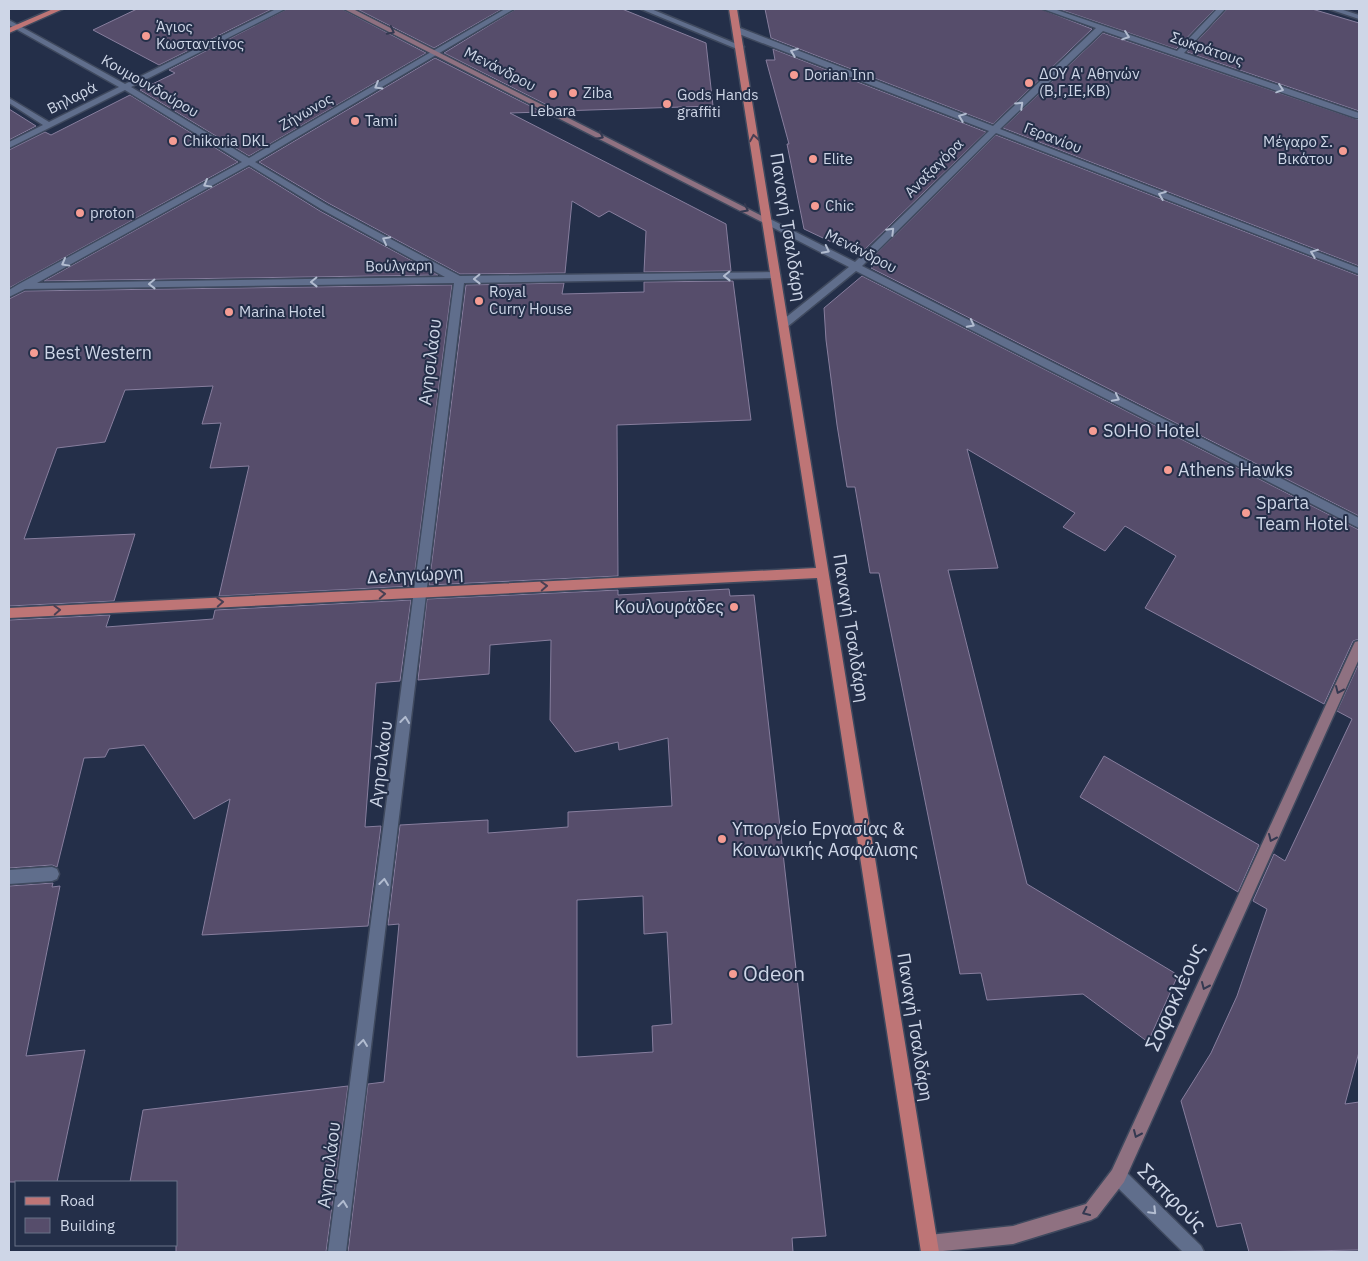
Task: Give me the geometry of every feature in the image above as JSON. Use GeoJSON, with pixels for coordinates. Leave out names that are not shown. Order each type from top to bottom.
{"type":"FeatureCollection","features":[{"type":"Feature","properties":{"kind":"main road"},"geometry":{"type":"LineString","coordinates":[[9,31],[58,9]]}},
{"type":"Feature","properties":{"kind":"main road","name":"Παναγή Τσαλδάρη"},"geometry":{"type":"LineString","coordinates":[[734,9],[929,1248]]}},
{"type":"Feature","properties":{"kind":"main road","name":"Δεληγιώργη"},"geometry":{"type":"LineString","coordinates":[[9,613],[822,573]]}},
{"type":"Feature","properties":{"kind":"street","name":"Βηλαρά"},"geometry":{"type":"LineString","coordinates":[[9,145],[281,9]]}},
{"type":"Feature","properties":{"kind":"street","name":"Μενάνδρου"},"geometry":{"type":"LineString","coordinates":[[348,9],[1359,523]]}},
{"type":"Feature","properties":{"kind":"street","name":"Ζήνωνος"},"geometry":{"type":"LineString","coordinates":[[9,294],[250,161],[510,9]]}},
{"type":"Feature","properties":{"kind":"street"},"geometry":{"type":"LineString","coordinates":[[645,9],[740,47]]}},
{"type":"Feature","properties":{"kind":"street","name":"Σωκράτους"},"geometry":{"type":"LineString","coordinates":[[1047,9],[1359,116]]}},
{"type":"Feature","properties":{"kind":"street"},"geometry":{"type":"LineString","coordinates":[[1180,54],[1220,9]]}},
{"type":"Feature","properties":{"kind":"street"},"geometry":{"type":"LineString","coordinates":[[1333,9],[1359,17]]}},
{"type":"Feature","properties":{"kind":"street","name":"Κουμουνδούρου"},"geometry":{"type":"LineString","coordinates":[[9,22],[126,87],[324,206],[459,280]]}},
{"type":"Feature","properties":{"kind":"street","name":"Αναξαγόρα"},"geometry":{"type":"LineString","coordinates":[[783,325],[856,266],[1102,27]]}},
{"type":"Feature","properties":{"kind":"street","name":"Γερανίου"},"geometry":{"type":"LineString","coordinates":[[737,30],[1359,271]]}},
{"type":"Feature","properties":{"kind":"street"},"geometry":{"type":"LineString","coordinates":[[9,100],[49,125]]}},
{"type":"Feature","properties":{"kind":"street","name":"Βούλγαρη"},"geometry":{"type":"LineString","coordinates":[[22,286],[775,275]]}},
{"type":"Feature","properties":{"kind":"street","name":"Αγησιλάου"},"geometry":{"type":"LineString","coordinates":[[337,1252],[422,592],[459,280]]}},
{"type":"Feature","properties":{"kind":"street","name":"Σοφοκλέους"},"geometry":{"type":"LineString","coordinates":[[929,1248],[1013,1235],[1091,1211],[1118,1176],[1359,646]]}},
{"type":"Feature","properties":{"kind":"street"},"geometry":{"type":"LineString","coordinates":[[9,877],[52,874]]}},
{"type":"Feature","properties":{"kind":"street","name":"Σαπφούς"},"geometry":{"type":"LineString","coordinates":[[1118,1176],[1195,1252]]}},
{"type":"Feature","properties":{"kind":"building","name":"Άγιος Κωσταντίνος"},"geometry":{"type":"Polygon","coordinates":[[[137,9],[272,9],[159,65],[93,30],[137,9]]]}},
{"type":"Feature","properties":{"kind":"building"},"geometry":{"type":"Polygon","coordinates":[[[287,9],[342,9],[426,53],[249,156],[140,90],[175,73],[169,70],[287,9]]]}},
{"type":"Feature","properties":{"kind":"building"},"geometry":{"type":"Polygon","coordinates":[[[357,9],[502,9],[434,48],[357,9]]]}},
{"type":"Feature","properties":{"kind":"building"},"geometry":{"type":"Polygon","coordinates":[[[516,9],[622,9],[706,43],[713,106],[559,111],[444,53],[516,9]]]}},
{"type":"Feature","properties":{"kind":"building"},"geometry":{"type":"Polygon","coordinates":[[[765,9],[1041,9],[1092,29],[993,124],[771,38],[765,9]]]}},
{"type":"Feature","properties":{"kind":"building"},"geometry":{"type":"Polygon","coordinates":[[[1059,9],[1215,9],[1176,49],[1059,9]]]}},
{"type":"Feature","properties":{"kind":"building"},"geometry":{"type":"Polygon","coordinates":[[[1227,9],[1312,9],[1359,23],[1359,111],[1187,52],[1227,9]]]}},
{"type":"Feature","properties":{"kind":"building"},"geometry":{"type":"Polygon","coordinates":[[[1103,33],[1359,120],[1359,266],[1003,128],[1103,33]]]}},
{"type":"Feature","properties":{"kind":"building"},"geometry":{"type":"Polygon","coordinates":[[[773,49],[986,132],[859,255],[804,229],[787,144],[789,144],[766,60],[775,60],[773,49]]]}},
{"type":"Feature","properties":{"kind":"building"},"geometry":{"type":"Polygon","coordinates":[[[435,58],[542,112],[510,113],[726,224],[731,271],[644,272],[646,231],[609,211],[599,217],[572,201],[565,273],[460,274],[328,203],[259,162],[435,58]]]}},
{"type":"Feature","properties":{"kind":"building"},"geometry":{"type":"Polygon","coordinates":[[[130,95],[238,162],[9,288],[9,150],[45,132],[51,135],[130,95]]]}},
{"type":"Feature","properties":{"kind":"building"},"geometry":{"type":"Polygon","coordinates":[[[9,109],[36,126],[9,140],[9,109]]]}},
{"type":"Feature","properties":{"kind":"building"},"geometry":{"type":"Polygon","coordinates":[[[996,135],[1359,276],[1359,516],[871,268],[877,263],[870,260],[996,135]]]}},
{"type":"Feature","properties":{"kind":"building"},"geometry":{"type":"Polygon","coordinates":[[[249,167],[320,211],[438,275],[44,281],[249,167]]]}},
{"type":"Feature","properties":{"kind":"building"},"geometry":{"type":"Polygon","coordinates":[[[862,276],[1359,530],[1359,639],[1353,641],[1324,704],[1145,608],[1176,556],[1125,526],[1105,551],[1063,527],[1075,513],[967,449],[998,568],[948,570],[1027,884],[1178,975],[1148,1042],[1083,994],[987,1000],[981,973],[960,974],[879,573],[870,573],[855,487],[847,487],[837,425],[826,340],[824,308],[862,276]]]}},
{"type":"Feature","properties":{"kind":"building"},"geometry":{"type":"Polygon","coordinates":[[[733,281],[751,420],[617,425],[618,576],[429,585],[466,285],[564,283],[562,294],[644,292],[644,282],[733,281]]]}},
{"type":"Feature","properties":{"kind":"building"},"geometry":{"type":"Polygon","coordinates":[[[452,285],[413,586],[219,596],[249,466],[210,468],[221,423],[202,424],[213,386],[125,390],[105,442],[57,448],[24,539],[135,534],[114,601],[9,606],[9,299],[25,291],[452,285]]]}},
{"type":"Feature","properties":{"kind":"building"},"geometry":{"type":"Polygon","coordinates":[[[729,589],[730,596],[754,595],[826,1236],[792,1238],[793,1252],[348,1252],[368,1084],[384,1082],[399,924],[388,925],[400,825],[488,820],[488,833],[568,827],[568,812],[672,806],[668,738],[619,750],[618,742],[575,752],[550,720],[551,640],[490,645],[489,674],[418,680],[427,599],[618,590],[618,595],[729,589]],[[643,896],[577,900],[577,1057],[653,1052],[652,1026],[672,1024],[667,932],[644,934],[643,896]]]}},
{"type":"Feature","properties":{"kind":"building"},"geometry":{"type":"Polygon","coordinates":[[[411,600],[400,681],[376,683],[365,827],[381,826],[368,926],[202,935],[230,799],[194,819],[144,745],[109,749],[105,757],[84,758],[57,867],[52,865],[9,868],[9,620],[110,615],[106,627],[213,619],[215,610],[411,600]]]}},
{"type":"Feature","properties":{"kind":"building"},"geometry":{"type":"Polygon","coordinates":[[[1359,663],[1359,1052],[1345,1104],[1359,1102],[1359,1250],[1249,1252],[1241,1223],[1217,1227],[1181,1101],[1211,1053],[1237,996],[1267,909],[1253,901],[1274,854],[1285,861],[1352,719],[1337,711],[1359,663]]]}},
{"type":"Feature","properties":{"kind":"building"},"geometry":{"type":"Polygon","coordinates":[[[1104,756],[1259,845],[1238,892],[1080,797],[1104,756]]]}},
{"type":"Feature","properties":{"kind":"building"},"geometry":{"type":"Polygon","coordinates":[[[53,883],[52,887],[60,886],[26,1056],[85,1050],[57,1181],[9,1182],[9,886],[53,883]]]}},
{"type":"Feature","properties":{"kind":"building"},"geometry":{"type":"Polygon","coordinates":[[[348,1086],[326,1252],[176,1252],[176,1246],[178,1246],[178,1181],[130,1181],[143,1110],[348,1086]]]}},
{"type":"Feature","properties":{"kind":"place","name":"Άγιος Κωσταντίνος"},"geometry":{"type":"Point","coordinates":[146,36]}},
{"type":"Feature","properties":{"kind":"place","name":"Dorian Inn"},"geometry":{"type":"Point","coordinates":[794,75]}},
{"type":"Feature","properties":{"kind":"place","name":"ΔΟΥ Α' Αθηνών (Β,Γ,ΙΕ,ΚΒ)"},"geometry":{"type":"Point","coordinates":[1029,83]}},
{"type":"Feature","properties":{"kind":"place","name":"Ziba"},"geometry":{"type":"Point","coordinates":[573,93]}},
{"type":"Feature","properties":{"kind":"place","name":"Lebara"},"geometry":{"type":"Point","coordinates":[553,94]}},
{"type":"Feature","properties":{"kind":"place","name":"Gods Hands graffiti"},"geometry":{"type":"Point","coordinates":[667,104]}},
{"type":"Feature","properties":{"kind":"place","name":"Tami"},"geometry":{"type":"Point","coordinates":[355,121]}},
{"type":"Feature","properties":{"kind":"place","name":"Chikoria DKL"},"geometry":{"type":"Point","coordinates":[173,141]}},
{"type":"Feature","properties":{"kind":"place","name":"Μέγαρο Σ. Βικάτου"},"geometry":{"type":"Point","coordinates":[1343,151]}},
{"type":"Feature","properties":{"kind":"place","name":"Elite"},"geometry":{"type":"Point","coordinates":[813,159]}},
{"type":"Feature","properties":{"kind":"place","name":"Chic"},"geometry":{"type":"Point","coordinates":[815,206]}},
{"type":"Feature","properties":{"kind":"place","name":"proton"},"geometry":{"type":"Point","coordinates":[80,213]}},
{"type":"Feature","properties":{"kind":"place","name":"Royal Curry House"},"geometry":{"type":"Point","coordinates":[479,301]}},
{"type":"Feature","properties":{"kind":"place","name":"Marina Hotel"},"geometry":{"type":"Point","coordinates":[229,312]}},
{"type":"Feature","properties":{"kind":"place","name":"Best Western"},"geometry":{"type":"Point","coordinates":[34,353]}},
{"type":"Feature","properties":{"kind":"place","name":"SOHO Hotel"},"geometry":{"type":"Point","coordinates":[1093,431]}},
{"type":"Feature","properties":{"kind":"place","name":"Athens Hawks"},"geometry":{"type":"Point","coordinates":[1168,470]}},
{"type":"Feature","properties":{"kind":"place","name":"Sparta Team Hotel"},"geometry":{"type":"Point","coordinates":[1246,513]}},
{"type":"Feature","properties":{"kind":"place","name":"Κουλουράδες"},"geometry":{"type":"Point","coordinates":[734,607]}},
{"type":"Feature","properties":{"kind":"place","name":"Υποργείο Εργασίας & Κοινωνικής Ασφάλισης"},"geometry":{"type":"Point","coordinates":[722,839]}},
{"type":"Feature","properties":{"kind":"place","name":"Odeon"},"geometry":{"type":"Point","coordinates":[733,974]}}]}
